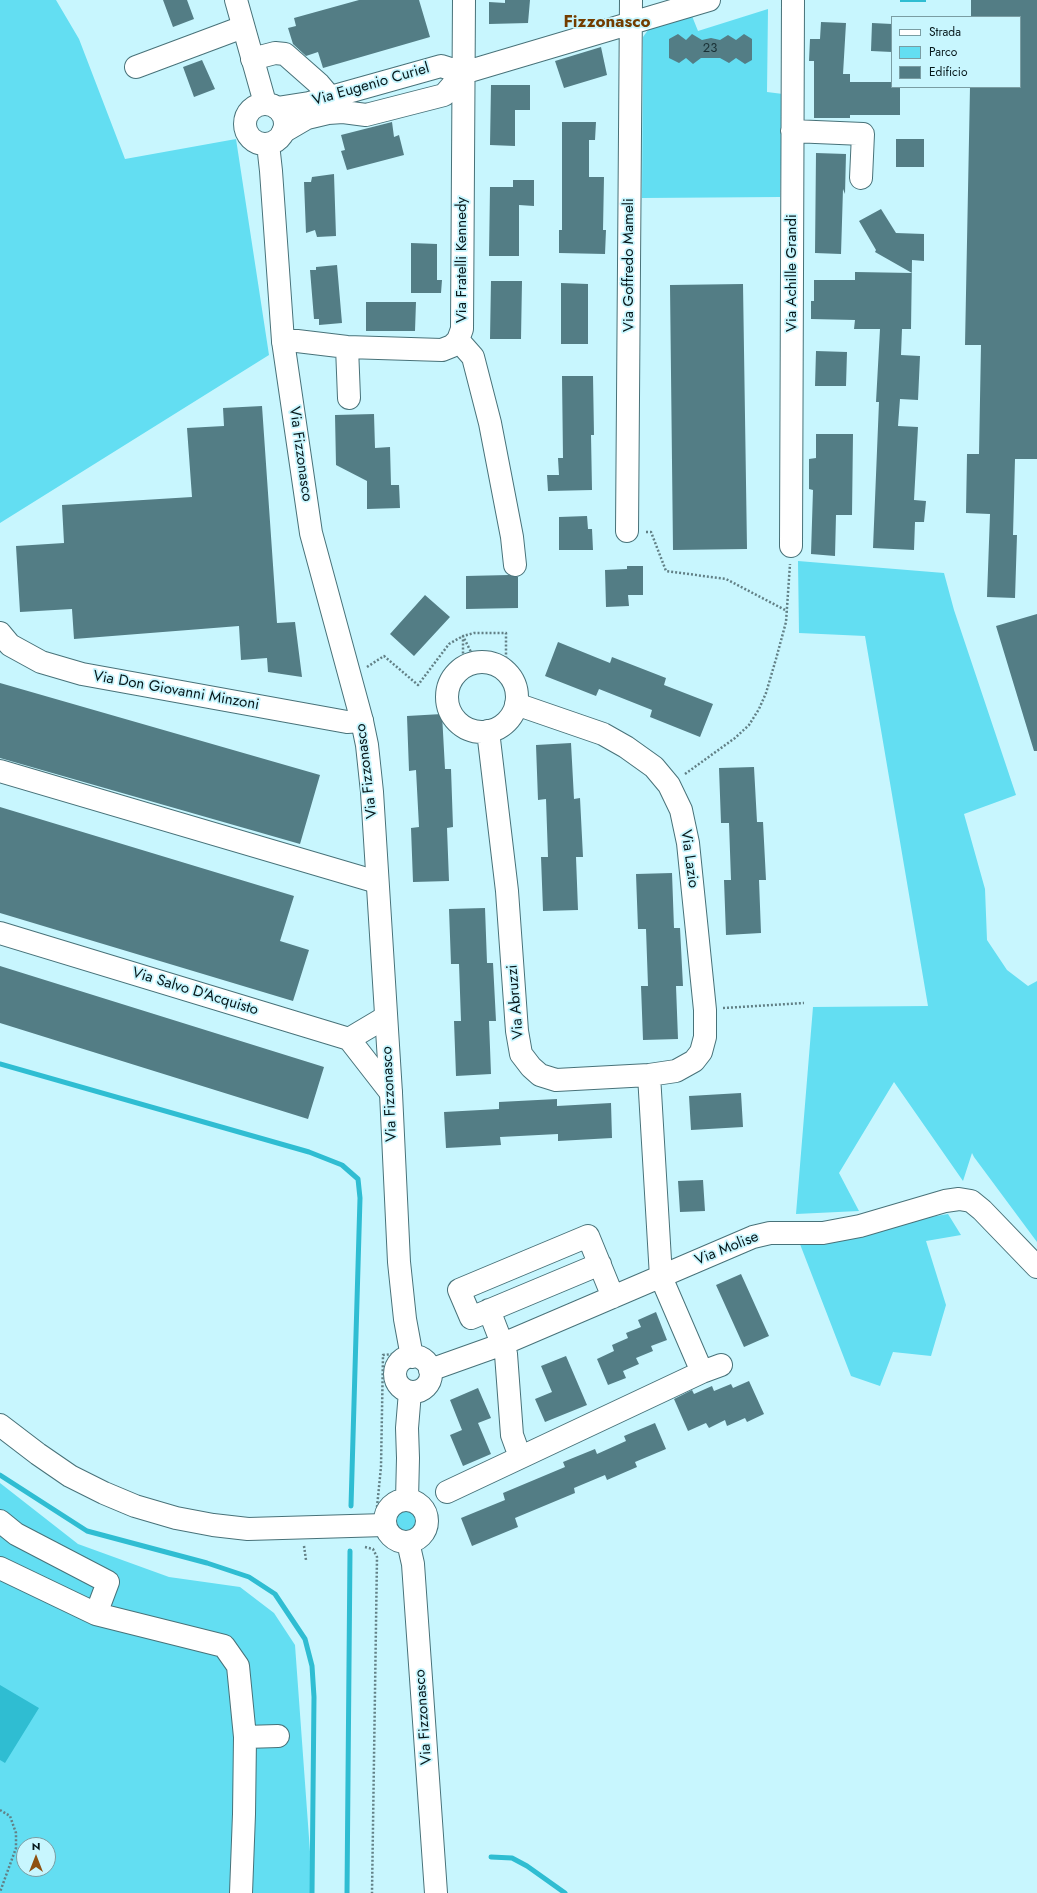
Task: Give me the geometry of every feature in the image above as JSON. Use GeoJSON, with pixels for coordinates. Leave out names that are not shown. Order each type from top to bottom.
{"type":"FeatureCollection","features":[{"type":"Feature","properties":{"kind":"street","name":"Via Fizzonasco"},"geometry":{"type":"LineString","coordinates":[[236,0],[252,59],[271,105],[285,119],[276,138],[272,171],[283,341],[311,533],[362,721],[367,745],[372,792],[391,1093],[399,1262],[405,1319],[412,1356]]}},
{"type":"Feature","properties":{"kind":"street","name":"Via Fratelli Kennedy"},"geometry":{"type":"LineString","coordinates":[[283,341],[297,341],[347,347],[442,350],[452,346],[458,340],[462,330],[464,0]]}},
{"type":"Feature","properties":{"kind":"street","name":"Via Goffredo Mameli"},"geometry":{"type":"LineString","coordinates":[[628,531],[631,0]]}},
{"type":"Feature","properties":{"kind":"street"},"geometry":{"type":"LineString","coordinates":[[463,73],[709,0]]}},
{"type":"Feature","properties":{"kind":"street","name":"Via Achille Grandi"},"geometry":{"type":"LineString","coordinates":[[791,546],[793,0]]}},
{"type":"Feature","properties":{"kind":"street"},"geometry":{"type":"LineString","coordinates":[[136,67],[243,27]]}},
{"type":"Feature","properties":{"kind":"street"},"geometry":{"type":"LineString","coordinates":[[252,59],[276,53],[285,54],[319,84],[330,97]]}},
{"type":"Feature","properties":{"kind":"street","name":"Via Eugenio Curiel"},"geometry":{"type":"LineString","coordinates":[[271,105],[300,105],[441,66],[463,73],[444,95],[366,115],[343,112],[328,113],[307,118],[276,138]]}},
{"type":"Feature","properties":{"kind":"street"},"geometry":{"type":"LineString","coordinates":[[271,105],[252,107],[248,112],[244,125],[249,137],[261,144],[276,138]]}},
{"type":"Feature","properties":{"kind":"street"},"geometry":{"type":"LineString","coordinates":[[792,131],[863,134],[861,178]]}},
{"type":"Feature","properties":{"kind":"street"},"geometry":{"type":"LineString","coordinates":[[458,340],[473,357],[490,423],[512,537],[515,565]]}},
{"type":"Feature","properties":{"kind":"street"},"geometry":{"type":"LineString","coordinates":[[347,347],[349,398]]}},
{"type":"Feature","properties":{"kind":"street","name":"Via Don Giovanni Minzoni"},"geometry":{"type":"LineString","coordinates":[[0,633],[10,645],[41,662],[82,674],[348,722],[362,721]]}},
{"type":"Feature","properties":{"kind":"street"},"geometry":{"type":"LineString","coordinates":[[490,662],[502,668],[512,678],[516,691],[516,704],[510,717],[500,726],[488,731],[474,731],[462,725],[452,715],[447,702],[448,689],[453,676],[470,665],[490,662]]}},
{"type":"Feature","properties":{"kind":"street","name":"Via Lazio"},"geometry":{"type":"LineString","coordinates":[[516,704],[602,734],[626,746],[654,767],[669,785],[680,810],[688,843],[705,1010],[705,1037],[701,1052],[694,1061],[676,1071],[649,1075]]}},
{"type":"Feature","properties":{"kind":"street","name":"Via Abruzzi"},"geometry":{"type":"LineString","coordinates":[[488,731],[507,891],[517,1031],[521,1054],[530,1067],[540,1075],[556,1080],[649,1075]]}},
{"type":"Feature","properties":{"kind":"street"},"geometry":{"type":"LineString","coordinates":[[0,771],[377,882]]}},
{"type":"Feature","properties":{"kind":"street","name":"Via Salvo D'Acquisto"},"geometry":{"type":"LineString","coordinates":[[0,933],[349,1038]]}},
{"type":"Feature","properties":{"kind":"street"},"geometry":{"type":"LineString","coordinates":[[386,1017],[349,1038],[391,1093]]}},
{"type":"Feature","properties":{"kind":"street"},"geometry":{"type":"LineString","coordinates":[[447,1492],[712,1369],[661,1277],[649,1075]]}},
{"type":"Feature","properties":{"kind":"street","name":"Via Molise"},"geometry":{"type":"LineString","coordinates":[[430,1370],[503,1344],[753,1237],[770,1233],[823,1233],[860,1226],[945,1201],[959,1199],[971,1201],[982,1210],[1037,1267]]}},
{"type":"Feature","properties":{"kind":"street"},"geometry":{"type":"LineString","coordinates":[[600,1264],[470,1318],[459,1290],[588,1236],[600,1264],[614,1297]]}},
{"type":"Feature","properties":{"kind":"street"},"geometry":{"type":"LineString","coordinates":[[489,1310],[503,1344],[508,1367],[512,1435],[520,1457]]}},
{"type":"Feature","properties":{"kind":"street"},"geometry":{"type":"LineString","coordinates":[[412,1356],[424,1360],[430,1370],[431,1376],[426,1387],[421,1390],[410,1392],[400,1386],[395,1376],[395,1370],[401,1360],[412,1356]]}},
{"type":"Feature","properties":{"kind":"street"},"geometry":{"type":"LineString","coordinates":[[407,1500],[407,1428],[410,1392]]}},
{"type":"Feature","properties":{"kind":"street"},"geometry":{"type":"LineString","coordinates":[[0,1425],[70,1476],[104,1494],[135,1506],[176,1518],[213,1525],[248,1529],[373,1528],[402,1542],[408,1542],[421,1537],[427,1524],[427,1517],[420,1505],[407,1500],[400,1501],[390,1508],[373,1528]]}},
{"type":"Feature","properties":{"kind":"street"},"geometry":{"type":"LineString","coordinates":[[0,1521],[16,1534],[108,1582],[96,1614]]}},
{"type":"Feature","properties":{"kind":"street","name":"Via Fizzonasco"},"geometry":{"type":"LineString","coordinates":[[408,1542],[414,1564],[436,1893]]}},
{"type":"Feature","properties":{"kind":"street"},"geometry":{"type":"LineString","coordinates":[[0,1568],[96,1614],[224,1646],[238,1666],[245,1737],[241,1893]]}},
{"type":"Feature","properties":{"kind":"street"},"geometry":{"type":"LineString","coordinates":[[245,1737],[278,1736]]}},
{"type":"Feature","properties":{"kind":"path"},"geometry":{"type":"LineString","coordinates":[[628,531],[651,532],[666,571],[726,579],[787,611]]}},
{"type":"Feature","properties":{"kind":"path"},"geometry":{"type":"LineString","coordinates":[[669,785],[735,738],[749,725],[766,693],[776,659],[787,611],[791,546]]}},
{"type":"Feature","properties":{"kind":"path"},"geometry":{"type":"LineString","coordinates":[[362,668],[367,667],[384,656],[418,685],[449,644],[462,636],[474,633],[506,633],[506,663],[502,668]]}},
{"type":"Feature","properties":{"kind":"path"},"geometry":{"type":"LineString","coordinates":[[462,636],[470,665]]}},
{"type":"Feature","properties":{"kind":"path"},"geometry":{"type":"LineString","coordinates":[[462,636],[470,665]]}},
{"type":"Feature","properties":{"kind":"path"},"geometry":{"type":"LineString","coordinates":[[705,1010],[804,1003]]}},
{"type":"Feature","properties":{"kind":"path"},"geometry":{"type":"LineString","coordinates":[[372,1893],[377,1557],[373,1550],[373,1528],[380,1484],[383,1355]]}},
{"type":"Feature","properties":{"kind":"path"},"geometry":{"type":"LineString","coordinates":[[0,1810],[10,1816],[16,1833],[16,1848],[0,1892]]}},
{"type":"Feature","properties":{"kind":"green space"},"geometry":{"type":"Polygon","coordinates":[[[0,0],[56,0],[79,39],[125,159],[236,139],[269,355],[0,523],[0,0]]]}},
{"type":"Feature","properties":{"kind":"green space"},"geometry":{"type":"Polygon","coordinates":[[[768,9],[767,92],[783,94],[780,197],[642,198],[643,37],[648,30],[692,16],[698,31],[768,9]]]}},
{"type":"Feature","properties":{"kind":"green space"},"geometry":{"type":"Polygon","coordinates":[[[798,561],[944,573],[954,610],[1016,795],[964,814],[985,889],[987,940],[1007,970],[1028,986],[1037,981],[1037,1242],[972,1153],[963,1181],[894,1082],[839,1173],[859,1211],[796,1214],[813,1007],[928,1006],[865,636],[799,633],[798,561]]]}},
{"type":"Feature","properties":{"kind":"green space"},"geometry":{"type":"Polygon","coordinates":[[[948,1214],[961,1235],[926,1241],[946,1305],[931,1356],[893,1352],[880,1386],[851,1376],[798,1239],[948,1214]]]}},
{"type":"Feature","properties":{"kind":"green space"},"geometry":{"type":"Polygon","coordinates":[[[0,1483],[78,1544],[169,1577],[240,1587],[274,1613],[295,1645],[313,1893],[0,1893],[0,1483]]]}},
{"type":"Feature","properties":{"kind":"green space"},"geometry":{"type":"Polygon","coordinates":[[[406,1511],[414,1514],[417,1522],[414,1530],[406,1533],[398,1530],[395,1522],[398,1514],[406,1511]]]}},
{"type":"Feature","properties":{"kind":"shaded area"},"geometry":{"type":"Polygon","coordinates":[[[900,0],[926,0],[926,2],[900,2],[900,0]]]}},
{"type":"Feature","properties":{"kind":"shaded area"},"geometry":{"type":"Polygon","coordinates":[[[0,1685],[39,1708],[5,1763],[0,1760],[0,1685]]]}},
{"type":"Feature","properties":{"kind":"building"},"geometry":{"type":"Polygon","coordinates":[[[163,0],[187,0],[194,19],[173,27],[163,0]]]}},
{"type":"Feature","properties":{"kind":"building"},"geometry":{"type":"Polygon","coordinates":[[[359,0],[419,0],[430,37],[323,68],[318,52],[306,56],[293,44],[288,28],[296,26],[294,18],[359,0]]]}},
{"type":"Feature","properties":{"kind":"building"},"geometry":{"type":"Polygon","coordinates":[[[505,0],[530,0],[528,23],[489,24],[489,2],[505,3],[505,0]]]}},
{"type":"Feature","properties":{"kind":"building"},"geometry":{"type":"Polygon","coordinates":[[[971,0],[1037,0],[1037,459],[1015,459],[1013,535],[1017,535],[1015,598],[987,597],[990,514],[966,513],[967,454],[979,454],[981,345],[965,345],[970,88],[1021,88],[1021,16],[971,16],[971,0]]]}},
{"type":"Feature","properties":{"kind":"building"},"geometry":{"type":"Polygon","coordinates":[[[821,22],[846,23],[843,74],[850,74],[850,82],[891,82],[891,88],[900,88],[900,115],[850,115],[850,118],[814,118],[814,61],[809,61],[810,39],[820,39],[821,22]]]}},
{"type":"Feature","properties":{"kind":"building"},"geometry":{"type":"Polygon","coordinates":[[[872,23],[891,24],[891,52],[871,51],[872,23]]]}},
{"type":"Feature","properties":{"kind":"building"},"geometry":{"type":"Polygon","coordinates":[[[678,34],[686,40],[692,34],[702,40],[711,38],[720,40],[728,35],[736,40],[744,34],[752,39],[752,60],[745,64],[736,58],[729,63],[720,58],[701,58],[693,64],[686,58],[679,63],[669,58],[669,39],[678,34]]]}},
{"type":"Feature","properties":{"kind":"building"},"geometry":{"type":"Polygon","coordinates":[[[601,47],[607,75],[564,88],[555,61],[601,47]]]}},
{"type":"Feature","properties":{"kind":"building"},"geometry":{"type":"Polygon","coordinates":[[[202,60],[215,89],[194,97],[183,67],[202,60]]]}},
{"type":"Feature","properties":{"kind":"building"},"geometry":{"type":"Polygon","coordinates":[[[491,85],[530,85],[530,110],[515,110],[515,146],[490,145],[491,85]]]}},
{"type":"Feature","properties":{"kind":"building"},"geometry":{"type":"Polygon","coordinates":[[[392,122],[394,137],[399,135],[404,155],[347,170],[341,151],[345,150],[341,135],[392,122]]]}},
{"type":"Feature","properties":{"kind":"building"},"geometry":{"type":"Polygon","coordinates":[[[562,122],[596,122],[595,140],[589,140],[589,177],[604,177],[603,230],[606,230],[605,254],[559,253],[559,230],[562,230],[562,122]]]}},
{"type":"Feature","properties":{"kind":"building"},"geometry":{"type":"Polygon","coordinates":[[[896,139],[924,139],[924,167],[896,167],[896,139]]]}},
{"type":"Feature","properties":{"kind":"building"},"geometry":{"type":"Polygon","coordinates":[[[816,153],[846,154],[845,194],[843,189],[841,254],[815,253],[816,153]]]}},
{"type":"Feature","properties":{"kind":"building"},"geometry":{"type":"Polygon","coordinates":[[[334,174],[336,236],[317,237],[315,230],[306,233],[304,182],[311,182],[312,177],[334,174]]]}},
{"type":"Feature","properties":{"kind":"building"},"geometry":{"type":"Polygon","coordinates":[[[513,180],[534,180],[534,206],[519,205],[519,256],[489,256],[490,187],[513,187],[513,180]]]}},
{"type":"Feature","properties":{"kind":"building"},"geometry":{"type":"Polygon","coordinates":[[[881,209],[896,233],[924,234],[924,261],[912,260],[912,273],[875,252],[876,250],[859,221],[881,209]]]}},
{"type":"Feature","properties":{"kind":"building"},"geometry":{"type":"Polygon","coordinates":[[[411,243],[437,244],[437,280],[442,280],[441,293],[411,293],[411,243]]]}},
{"type":"Feature","properties":{"kind":"building"},"geometry":{"type":"Polygon","coordinates":[[[337,265],[342,323],[319,325],[319,319],[314,319],[310,270],[316,270],[316,267],[337,265]]]}},
{"type":"Feature","properties":{"kind":"building"},"geometry":{"type":"Polygon","coordinates":[[[855,272],[912,273],[911,329],[902,329],[901,355],[920,356],[918,400],[900,399],[898,426],[918,427],[914,500],[926,501],[924,522],[915,522],[914,550],[873,548],[879,402],[876,402],[880,329],[854,329],[855,320],[811,319],[811,301],[814,301],[814,280],[855,280],[855,272]]]}},
{"type":"Feature","properties":{"kind":"building"},"geometry":{"type":"Polygon","coordinates":[[[491,281],[522,281],[521,339],[490,339],[491,281]]]}},
{"type":"Feature","properties":{"kind":"building"},"geometry":{"type":"Polygon","coordinates":[[[561,283],[588,284],[588,344],[561,344],[561,283]]]}},
{"type":"Feature","properties":{"kind":"building"},"geometry":{"type":"Polygon","coordinates":[[[743,284],[747,549],[673,550],[670,285],[743,284]]]}},
{"type":"Feature","properties":{"kind":"building"},"geometry":{"type":"Polygon","coordinates":[[[366,302],[416,302],[415,331],[366,331],[366,302]]]}},
{"type":"Feature","properties":{"kind":"building"},"geometry":{"type":"Polygon","coordinates":[[[816,351],[847,352],[846,386],[815,386],[816,351]]]}},
{"type":"Feature","properties":{"kind":"building"},"geometry":{"type":"Polygon","coordinates":[[[562,376],[593,376],[594,435],[591,435],[592,490],[548,491],[547,475],[559,475],[558,458],[563,458],[562,376]]]}},
{"type":"Feature","properties":{"kind":"building"},"geometry":{"type":"Polygon","coordinates":[[[262,406],[277,623],[295,622],[302,677],[268,672],[267,658],[241,660],[239,626],[74,639],[72,609],[20,612],[16,546],[64,543],[62,505],[192,497],[187,428],[224,426],[223,408],[262,406]]]}},
{"type":"Feature","properties":{"kind":"building"},"geometry":{"type":"Polygon","coordinates":[[[374,414],[375,448],[390,447],[391,485],[399,485],[400,508],[367,509],[367,481],[336,465],[335,415],[374,414]]]}},
{"type":"Feature","properties":{"kind":"building"},"geometry":{"type":"Polygon","coordinates":[[[816,434],[853,434],[852,515],[836,515],[835,556],[811,554],[813,490],[809,489],[809,459],[816,458],[816,434]]]}},
{"type":"Feature","properties":{"kind":"building"},"geometry":{"type":"Polygon","coordinates":[[[587,516],[588,529],[592,529],[593,550],[559,550],[559,517],[587,516]]]}},
{"type":"Feature","properties":{"kind":"building"},"geometry":{"type":"Polygon","coordinates":[[[627,566],[643,566],[643,595],[628,595],[629,606],[606,607],[605,570],[627,569],[627,566]]]}},
{"type":"Feature","properties":{"kind":"building"},"geometry":{"type":"Polygon","coordinates":[[[509,575],[518,577],[518,608],[466,609],[466,576],[509,575]]]}},
{"type":"Feature","properties":{"kind":"building"},"geometry":{"type":"Polygon","coordinates":[[[425,595],[450,617],[414,656],[390,634],[425,595]]]}},
{"type":"Feature","properties":{"kind":"building"},"geometry":{"type":"Polygon","coordinates":[[[1037,614],[1037,751],[1034,751],[996,626],[1037,614]]]}},
{"type":"Feature","properties":{"kind":"building"},"geometry":{"type":"Polygon","coordinates":[[[558,642],[610,663],[612,657],[666,678],[664,685],[713,704],[700,737],[650,717],[652,710],[599,689],[596,696],[545,676],[558,642]]]}},
{"type":"Feature","properties":{"kind":"building"},"geometry":{"type":"Polygon","coordinates":[[[0,683],[320,775],[300,844],[0,758],[0,683]]]}},
{"type":"Feature","properties":{"kind":"building"},"geometry":{"type":"Polygon","coordinates":[[[442,714],[445,769],[451,769],[453,827],[447,828],[449,881],[413,882],[411,828],[419,827],[416,770],[409,771],[407,716],[442,714]]]}},
{"type":"Feature","properties":{"kind":"building"},"geometry":{"type":"Polygon","coordinates":[[[571,743],[574,799],[580,798],[583,857],[576,857],[578,910],[543,911],[541,857],[548,857],[546,799],[538,800],[536,745],[571,743]]]}},
{"type":"Feature","properties":{"kind":"building"},"geometry":{"type":"Polygon","coordinates":[[[754,767],[757,822],[763,822],[766,880],[759,880],[761,933],[726,935],[724,880],[731,880],[729,823],[721,823],[719,768],[754,767]]]}},
{"type":"Feature","properties":{"kind":"building"},"geometry":{"type":"Polygon","coordinates":[[[0,807],[294,896],[280,941],[309,950],[293,1001],[0,913],[0,807]]]}},
{"type":"Feature","properties":{"kind":"building"},"geometry":{"type":"Polygon","coordinates":[[[672,873],[674,928],[680,928],[683,986],[676,986],[678,1039],[643,1040],[641,986],[648,986],[646,929],[638,929],[636,874],[672,873]]]}},
{"type":"Feature","properties":{"kind":"building"},"geometry":{"type":"Polygon","coordinates":[[[485,908],[487,963],[493,963],[496,1021],[489,1021],[491,1074],[456,1076],[454,1021],[461,1021],[459,964],[451,964],[449,909],[485,908]]]}},
{"type":"Feature","properties":{"kind":"building"},"geometry":{"type":"Polygon","coordinates":[[[0,966],[324,1067],[308,1119],[0,1023],[0,966]]]}},
{"type":"Feature","properties":{"kind":"building"},"geometry":{"type":"Polygon","coordinates":[[[741,1093],[743,1127],[691,1130],[689,1096],[741,1093]]]}},
{"type":"Feature","properties":{"kind":"building"},"geometry":{"type":"Polygon","coordinates":[[[557,1099],[557,1106],[611,1103],[612,1138],[558,1141],[558,1134],[500,1137],[501,1145],[446,1148],[444,1112],[499,1109],[499,1102],[557,1099]]]}},
{"type":"Feature","properties":{"kind":"building"},"geometry":{"type":"Polygon","coordinates":[[[703,1180],[705,1211],[680,1212],[678,1181],[703,1180]]]}},
{"type":"Feature","properties":{"kind":"building"},"geometry":{"type":"Polygon","coordinates":[[[741,1274],[769,1336],[744,1347],[716,1285],[741,1274]]]}},
{"type":"Feature","properties":{"kind":"building"},"geometry":{"type":"Polygon","coordinates":[[[656,1312],[667,1340],[651,1346],[653,1351],[636,1358],[639,1364],[623,1371],[626,1378],[608,1385],[597,1359],[614,1351],[612,1345],[628,1338],[626,1333],[641,1327],[638,1320],[656,1312]]]}},
{"type":"Feature","properties":{"kind":"building"},"geometry":{"type":"Polygon","coordinates":[[[566,1356],[587,1405],[545,1422],[535,1399],[552,1392],[541,1366],[566,1356]]]}},
{"type":"Feature","properties":{"kind":"building"},"geometry":{"type":"Polygon","coordinates":[[[749,1381],[764,1414],[747,1422],[745,1418],[727,1426],[725,1420],[709,1428],[706,1423],[688,1431],[674,1399],[692,1390],[694,1394],[712,1386],[714,1391],[731,1384],[733,1388],[749,1381]]]}},
{"type":"Feature","properties":{"kind":"building"},"geometry":{"type":"Polygon","coordinates":[[[478,1388],[491,1418],[478,1423],[491,1454],[463,1466],[450,1435],[462,1430],[450,1400],[478,1388]]]}},
{"type":"Feature","properties":{"kind":"building"},"geometry":{"type":"Polygon","coordinates":[[[655,1423],[666,1449],[635,1462],[637,1467],[607,1480],[605,1475],[574,1488],[575,1493],[515,1518],[518,1527],[472,1546],[461,1518],[505,1500],[503,1493],[565,1467],[563,1462],[595,1449],[597,1454],[626,1441],[624,1436],[655,1423]]]}},
{"type":"Feature","properties":{"kind":"waterway"},"geometry":{"type":"LineString","coordinates":[[0,1064],[309,1152],[342,1165],[358,1179],[360,1198],[351,1506]]}},
{"type":"Feature","properties":{"kind":"waterway"},"geometry":{"type":"LineString","coordinates":[[0,1475],[87,1531],[207,1563],[249,1577],[275,1594],[305,1639],[312,1666],[314,1697],[312,1893]]}},
{"type":"Feature","properties":{"kind":"waterway"},"geometry":{"type":"LineString","coordinates":[[347,1893],[350,1551]]}},
{"type":"Feature","properties":{"kind":"waterway"},"geometry":{"type":"LineString","coordinates":[[491,1857],[512,1858],[527,1866],[565,1893]]}},
{"type":"Feature","properties":{"kind":"district","name":"Fizzonasco"},"geometry":{"type":"Point","coordinates":[607,23]}}]}
